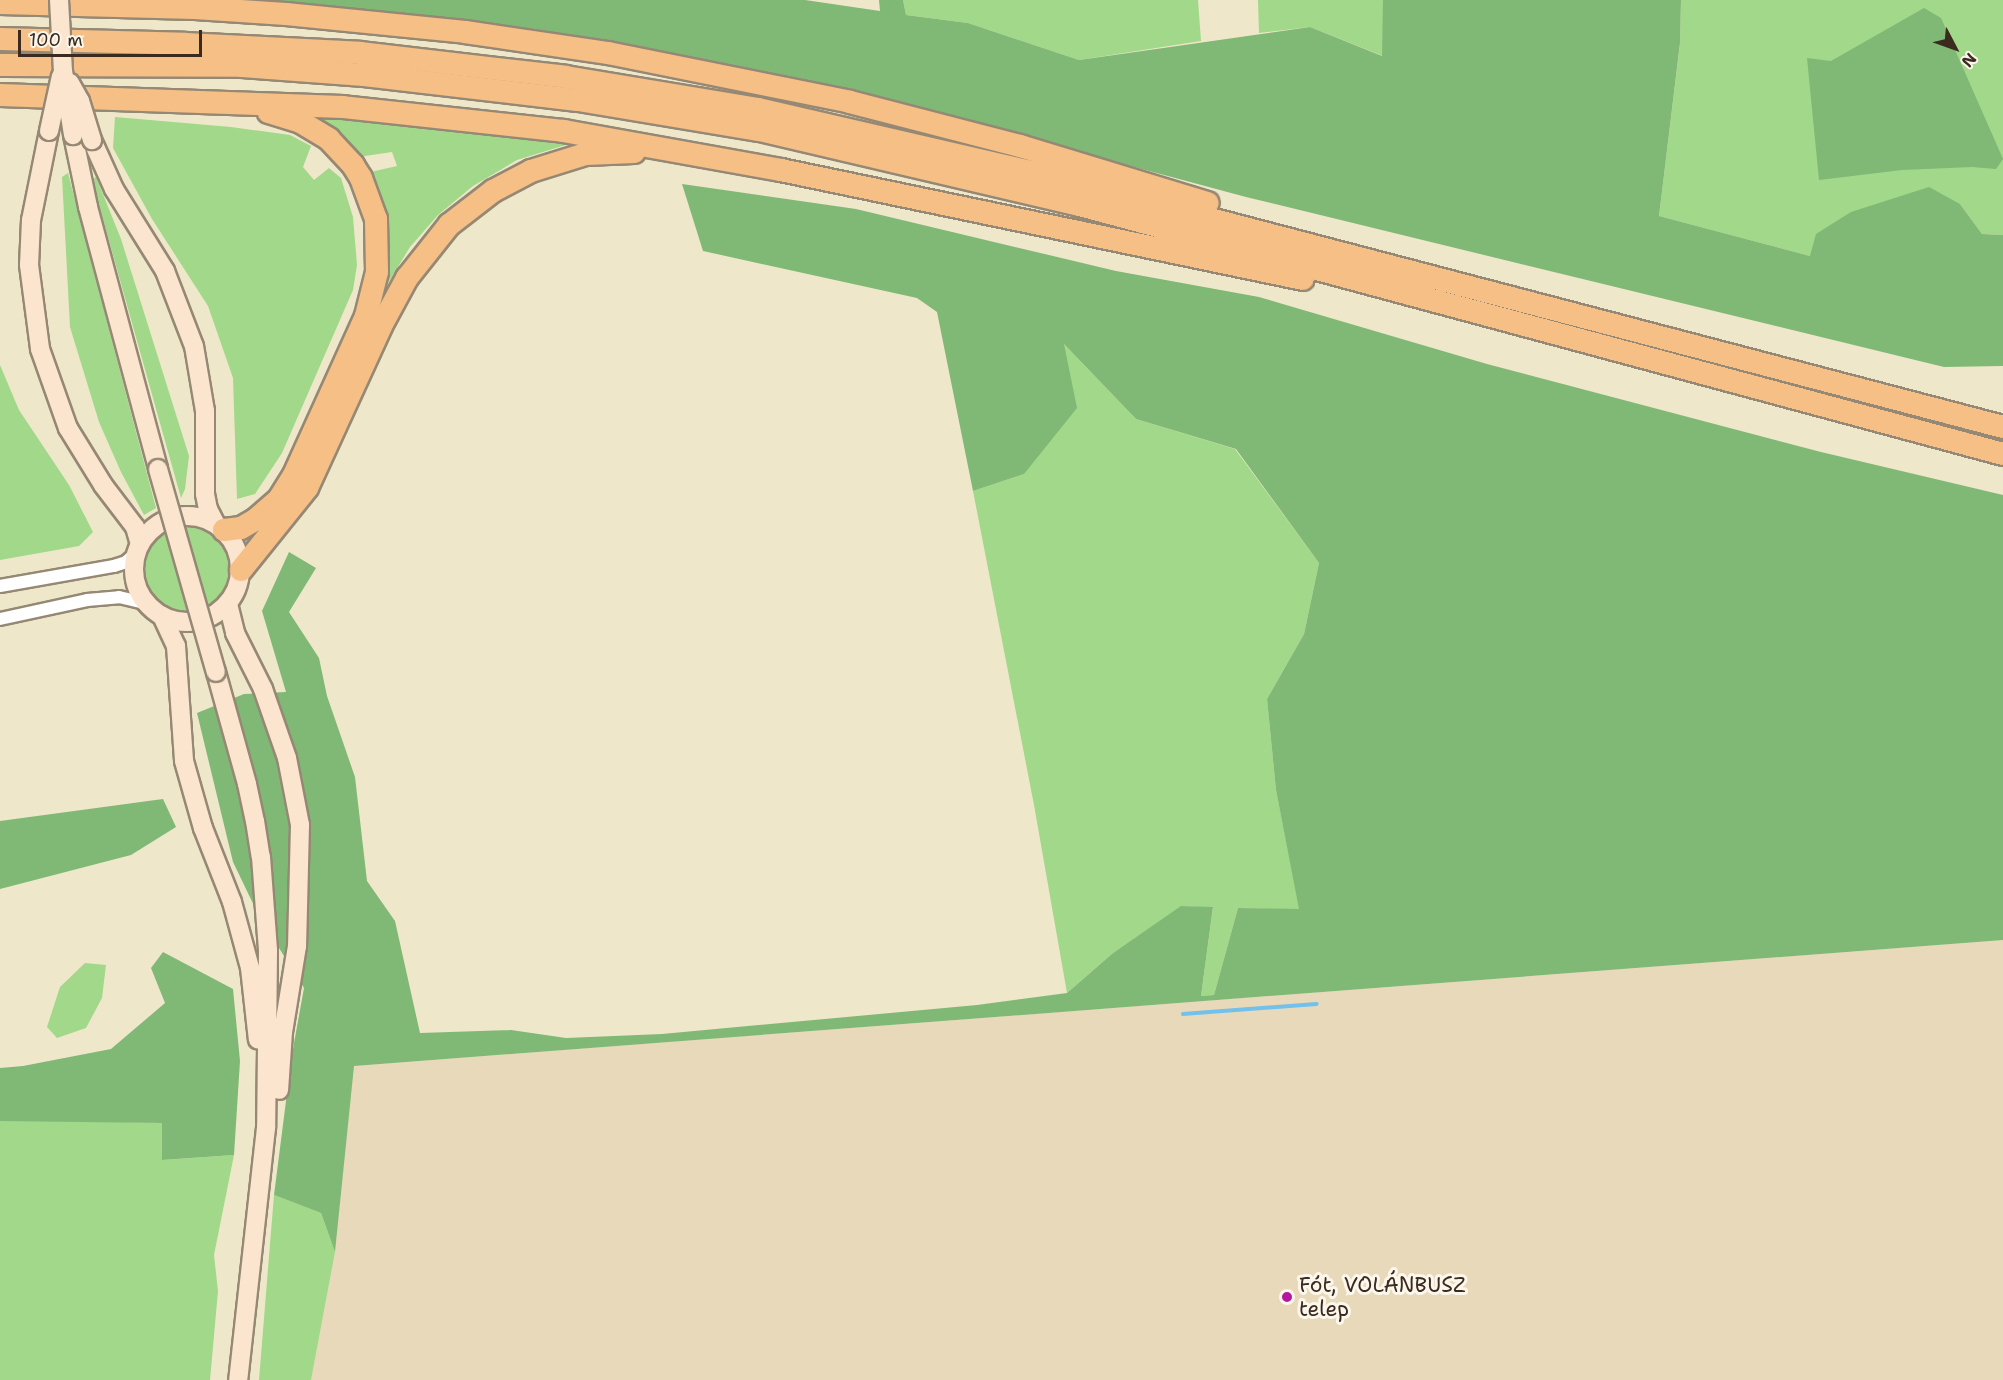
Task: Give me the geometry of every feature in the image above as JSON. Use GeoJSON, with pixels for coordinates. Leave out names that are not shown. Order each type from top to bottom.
{"type":"FeatureCollection","features":[{"type":"Feature","properties":{"kind":"highway"},"geometry":{"type":"LineString","coordinates":[[0,3],[171,7],[286,14],[465,32],[681,66],[850,102],[1020,146],[1280,225],[1326,250]]}},
{"type":"Feature","properties":{"kind":"highway"},"geometry":{"type":"LineString","coordinates":[[0,39],[185,44],[360,53],[622,86],[758,109],[949,151],[2003,427]]}},
{"type":"Feature","properties":{"kind":"highway"},"geometry":{"type":"LineString","coordinates":[[0,65],[242,66],[447,84],[629,107],[771,132],[915,164],[1076,204],[2003,454]]}},
{"type":"Feature","properties":{"kind":"highway"},"geometry":{"type":"LineString","coordinates":[[0,95],[233,102],[431,115],[564,131],[685,152],[1325,284],[1397,289]]}},
{"type":"Feature","properties":{"kind":"highway"},"geometry":{"type":"LineString","coordinates":[[219,527],[242,528],[255,520],[279,499],[294,475],[366,316],[377,272],[378,243],[376,219],[361,178],[336,146],[301,122],[233,102]]}},
{"type":"Feature","properties":{"kind":"highway"},"geometry":{"type":"LineString","coordinates":[[241,570],[307,488],[381,326],[402,288],[429,248],[449,225],[492,191],[531,171],[553,163],[586,154],[620,151],[685,152]]}},
{"type":"Feature","properties":{"kind":"main road"},"geometry":{"type":"LineString","coordinates":[[59,0],[63,71],[88,207],[158,469],[247,784],[261,857],[269,979],[266,1128],[238,1380]]}},
{"type":"Feature","properties":{"kind":"main road"},"geometry":{"type":"LineString","coordinates":[[63,71],[80,101],[92,140],[114,189],[165,271],[191,337],[202,382],[205,411],[205,494],[208,509],[236,548],[241,570],[237,588],[228,603],[212,617],[202,621],[182,622],[162,616],[146,603],[135,578],[139,548],[135,527],[103,485],[68,428],[40,349],[29,265],[31,220],[63,71]]}},
{"type":"Feature","properties":{"kind":"main road"},"geometry":{"type":"LineString","coordinates":[[139,548],[154,528],[173,518],[201,518],[219,527]]}},
{"type":"Feature","properties":{"kind":"main road"},"geometry":{"type":"LineString","coordinates":[[228,603],[235,633],[263,689],[287,758],[300,825],[297,946],[283,1032],[279,1091],[266,1128]]}},
{"type":"Feature","properties":{"kind":"main road"},"geometry":{"type":"LineString","coordinates":[[162,616],[176,646],[184,761],[203,828],[232,902],[250,968],[258,1029],[258,1092],[266,1128]]}},
{"type":"Feature","properties":{"kind":"street"},"geometry":{"type":"LineString","coordinates":[[0,586],[114,566],[126,562],[139,548]]}},
{"type":"Feature","properties":{"kind":"street"},"geometry":{"type":"LineString","coordinates":[[0,619],[87,600],[119,597],[146,603]]}},
{"type":"Feature","properties":{"kind":"shaded area"},"geometry":{"type":"Polygon","coordinates":[[[2003,940],[2003,1380],[311,1380],[335,1252],[353,1066],[2003,940]]]}},
{"type":"Feature","properties":{"kind":"green space"},"geometry":{"type":"Polygon","coordinates":[[[189,0],[805,0],[880,11],[879,0],[903,0],[906,15],[968,23],[1079,60],[1310,27],[1382,56],[1383,0],[1681,0],[1680,43],[1659,216],[1810,256],[1816,234],[1851,212],[1929,187],[1960,204],[1982,234],[2003,235],[2003,366],[1944,367],[1246,197],[855,92],[760,72],[600,43],[189,0]]]}},
{"type":"Feature","properties":{"kind":"green space"},"geometry":{"type":"Polygon","coordinates":[[[903,0],[1198,0],[1201,41],[1079,60],[968,23],[906,15],[903,0]]]}},
{"type":"Feature","properties":{"kind":"green space"},"geometry":{"type":"Polygon","coordinates":[[[1258,0],[1383,0],[1383,56],[1310,27],[1259,33],[1258,0]]]}},
{"type":"Feature","properties":{"kind":"green space"},"geometry":{"type":"Polygon","coordinates":[[[1681,0],[2003,0],[2003,235],[1982,234],[1960,204],[1810,256],[1659,216],[1680,44],[1681,0]]]}},
{"type":"Feature","properties":{"kind":"green space"},"geometry":{"type":"Polygon","coordinates":[[[1924,8],[1941,18],[2003,159],[1996,169],[1972,167],[1902,170],[1819,180],[1807,58],[1831,61],[1924,8]]]}},
{"type":"Feature","properties":{"kind":"green space"},"geometry":{"type":"Polygon","coordinates":[[[115,117],[231,127],[290,135],[311,146],[303,167],[314,180],[329,168],[341,178],[353,217],[357,265],[353,290],[282,453],[255,494],[237,499],[233,378],[208,306],[152,219],[113,148],[115,117]]]}},
{"type":"Feature","properties":{"kind":"green space"},"geometry":{"type":"Polygon","coordinates":[[[314,117],[572,143],[517,160],[473,186],[438,215],[410,247],[385,288],[386,235],[366,173],[397,166],[392,152],[358,157],[314,117]]]}},
{"type":"Feature","properties":{"kind":"green space"},"geometry":{"type":"Polygon","coordinates":[[[68,173],[156,508],[144,515],[121,472],[99,422],[70,327],[62,177],[68,173]]]}},
{"type":"Feature","properties":{"kind":"green space"},"geometry":{"type":"Polygon","coordinates":[[[96,177],[121,239],[189,456],[185,489],[181,498],[92,180],[96,177]]]}},
{"type":"Feature","properties":{"kind":"green space"},"geometry":{"type":"Polygon","coordinates":[[[682,184],[856,209],[1116,271],[1259,297],[1487,364],[1821,452],[2003,495],[2003,940],[354,1066],[335,1252],[321,1213],[274,1195],[292,1054],[304,988],[259,916],[233,862],[197,713],[244,694],[286,692],[262,611],[289,552],[316,568],[289,612],[319,658],[327,696],[355,777],[367,881],[395,921],[420,1033],[511,1030],[566,1038],[662,1034],[977,1005],[1067,993],[1113,953],[1181,906],[1213,907],[1201,996],[1214,995],[1238,908],[1299,909],[1276,790],[1267,699],[1304,634],[1319,563],[1236,449],[1136,419],[1064,344],[1077,408],[1024,474],[973,491],[937,312],[917,298],[703,251],[682,184]]]}},
{"type":"Feature","properties":{"kind":"green space"},"geometry":{"type":"Polygon","coordinates":[[[1063,343],[1136,419],[1235,449],[1319,563],[1304,634],[1267,699],[1276,790],[1300,910],[1238,908],[1214,995],[1201,996],[1213,908],[1182,906],[1113,953],[1067,993],[1034,805],[973,491],[1024,474],[1063,343]]]}},
{"type":"Feature","properties":{"kind":"green space"},"geometry":{"type":"Polygon","coordinates":[[[0,365],[19,410],[69,485],[93,532],[79,546],[0,560],[0,365]]]}},
{"type":"Feature","properties":{"kind":"green space"},"geometry":{"type":"Polygon","coordinates":[[[187,526],[204,529],[218,539],[228,553],[231,570],[228,587],[218,601],[204,611],[187,614],[170,611],[156,601],[146,587],[143,570],[146,553],[156,539],[170,529],[187,526]]]}},
{"type":"Feature","properties":{"kind":"green space"},"geometry":{"type":"Polygon","coordinates":[[[163,799],[176,827],[131,855],[0,889],[0,821],[163,799]]]}},
{"type":"Feature","properties":{"kind":"green space"},"geometry":{"type":"Polygon","coordinates":[[[163,952],[233,989],[240,1061],[234,1155],[162,1160],[162,1123],[0,1121],[0,1068],[23,1066],[111,1049],[165,1003],[151,968],[163,952]]]}},
{"type":"Feature","properties":{"kind":"green space"},"geometry":{"type":"Polygon","coordinates":[[[85,963],[106,965],[102,998],[86,1028],[57,1038],[47,1027],[60,987],[85,963]]]}},
{"type":"Feature","properties":{"kind":"green space"},"geometry":{"type":"Polygon","coordinates":[[[0,1121],[163,1123],[163,1160],[234,1155],[214,1255],[218,1291],[210,1380],[0,1380],[0,1121]]]}},
{"type":"Feature","properties":{"kind":"green space"},"geometry":{"type":"Polygon","coordinates":[[[274,1195],[321,1213],[335,1252],[311,1380],[259,1380],[274,1195]]]}},
{"type":"Feature","properties":{"kind":"waterway"},"geometry":{"type":"LineString","coordinates":[[1183,1014],[1317,1004]]}},
{"type":"Feature","properties":{"kind":"place","name":"Fót, VOLÁNBUSZ telep"},"geometry":{"type":"Point","coordinates":[1287,1297]}}]}
